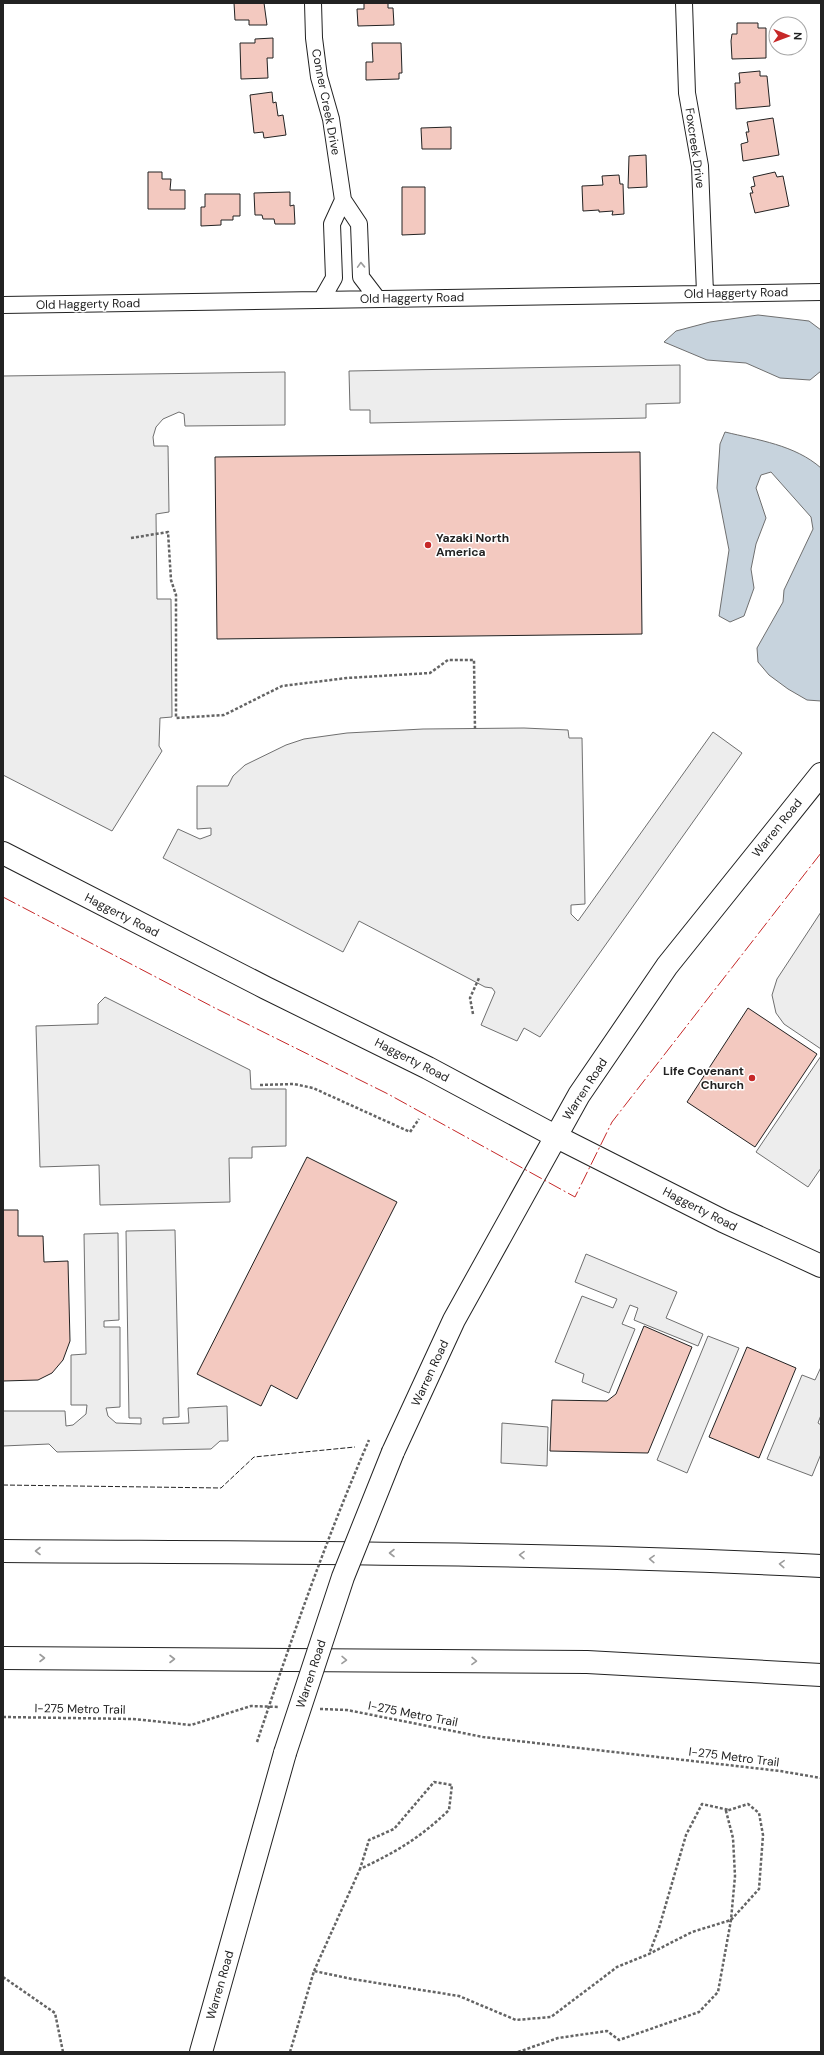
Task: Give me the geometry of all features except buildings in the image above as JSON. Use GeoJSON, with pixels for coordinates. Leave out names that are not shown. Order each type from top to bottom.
{"type":"FeatureCollection","features":[{"type":"Feature","properties":{"kind":"main road","name":"Warren Road"},"geometry":{"type":"LineString","coordinates":[[200,2052],[285,1753],[343,1577],[393,1452],[454,1320],[579,1095],[667,966],[821,774]]}},
{"type":"Feature","properties":{"kind":"main road","name":"Haggerty Road"},"geometry":{"type":"LineString","coordinates":[[3,853],[266,988],[428,1068],[555,1136],[729,1224],[821,1266]]}},
{"type":"Feature","properties":{"kind":"main road"},"geometry":{"type":"LineString","coordinates":[[3,1551],[519,1555],[693,1560],[821,1566]]}},
{"type":"Feature","properties":{"kind":"main road"},"geometry":{"type":"LineString","coordinates":[[3,1658],[588,1662],[821,1675]]}},
{"type":"Feature","properties":{"kind":"street","name":"Conner Creek Drive"},"geometry":{"type":"LineString","coordinates":[[313,3],[314,38],[319,77],[334,139],[343,200],[359,224],[361,277],[377,298]]}},
{"type":"Feature","properties":{"kind":"street","name":"Foxcreek Drive"},"geometry":{"type":"LineString","coordinates":[[684,3],[687,93],[700,166],[705,293]]}},
{"type":"Feature","properties":{"kind":"street"},"geometry":{"type":"LineString","coordinates":[[322,299],[334,278],[332,224],[343,200]]}},
{"type":"Feature","properties":{"kind":"street","name":"Old Haggerty Road"},"geometry":{"type":"LineString","coordinates":[[3,305],[821,292]]}},
{"type":"Feature","properties":{"kind":"path"},"geometry":{"type":"LineString","coordinates":[[131,538],[168,532],[171,580],[176,595],[176,718],[224,715],[282,686],[347,678],[430,673],[448,660],[474,660],[475,730]]}},
{"type":"Feature","properties":{"kind":"path"},"geometry":{"type":"LineString","coordinates":[[473,1014],[470,998],[479,978]]}},
{"type":"Feature","properties":{"kind":"path"},"geometry":{"type":"LineString","coordinates":[[260,1085],[294,1084],[313,1088],[410,1132],[419,1119]]}},
{"type":"Feature","properties":{"kind":"path"},"geometry":{"type":"LineString","coordinates":[[257,1742],[295,1629],[345,1496],[369,1440]]}},
{"type":"Feature","properties":{"kind":"path","name":"I-275 Metro Trail"},"geometry":{"type":"LineString","coordinates":[[3,1717],[133,1719],[191,1725],[251,1706],[283,1708]]}},
{"type":"Feature","properties":{"kind":"path","name":"I-275 Metro Trail"},"geometry":{"type":"LineString","coordinates":[[315,1709],[346,1710],[482,1737],[780,1771],[821,1778]]}},
{"type":"Feature","properties":{"kind":"path"},"geometry":{"type":"LineString","coordinates":[[290,2052],[314,1971],[360,1869],[369,1840],[394,1829],[434,1782],[452,1785],[449,1810],[427,1831],[393,1854],[360,1869]]}},
{"type":"Feature","properties":{"kind":"path"},"geometry":{"type":"LineString","coordinates":[[314,1971],[352,1979],[459,1996],[516,2020],[551,2017],[617,1967],[650,1954],[692,1932],[731,1920],[759,1889],[762,1835],[758,1813],[748,1804],[729,1810],[702,1804],[686,1835],[650,1954]]}},
{"type":"Feature","properties":{"kind":"path"},"geometry":{"type":"LineString","coordinates":[[518,2052],[558,2038],[607,2031],[619,2040],[699,2012],[718,1992],[731,1920],[735,1876],[734,1838],[726,1811],[729,1810]]}},
{"type":"Feature","properties":{"kind":"path"},"geometry":{"type":"LineString","coordinates":[[3,1977],[54,2013],[63,2052]]}},
{"type":"Feature","properties":{"kind":"shaded area"},"geometry":{"type":"Polygon","coordinates":[[[758,315],[809,321],[821,330],[821,371],[810,380],[780,378],[746,363],[707,360],[664,342],[676,331],[710,322],[758,315]]]}},
{"type":"Feature","properties":{"kind":"shaded area"},"geometry":{"type":"Polygon","coordinates":[[[680,365],[680,403],[646,404],[646,418],[370,423],[370,410],[350,410],[349,371],[680,365]]]}},
{"type":"Feature","properties":{"kind":"shaded area"},"geometry":{"type":"Polygon","coordinates":[[[285,372],[285,425],[185,426],[184,414],[179,412],[163,419],[156,427],[153,437],[154,446],[168,446],[169,512],[156,514],[157,599],[171,599],[172,717],[160,718],[159,746],[162,751],[112,831],[3,775],[3,376],[285,372]]]}},
{"type":"Feature","properties":{"kind":"shaded area"},"geometry":{"type":"Polygon","coordinates":[[[725,432],[776,444],[800,454],[821,468],[821,701],[807,700],[788,689],[769,675],[758,662],[757,648],[783,602],[784,590],[813,529],[811,517],[771,472],[761,475],[756,488],[766,518],[756,544],[751,569],[754,588],[744,616],[730,622],[719,616],[729,550],[717,488],[720,444],[725,432]]]}},
{"type":"Feature","properties":{"kind":"shaded area"},"geometry":{"type":"Polygon","coordinates":[[[524,728],[568,730],[569,738],[582,738],[585,904],[571,905],[571,914],[578,921],[713,732],[742,753],[540,1037],[524,1028],[517,1041],[481,1025],[495,992],[492,988],[485,987],[359,921],[343,952],[163,858],[178,829],[200,839],[211,835],[211,828],[197,829],[197,786],[228,786],[233,776],[245,765],[286,745],[304,739],[347,733],[423,729],[524,728]]]}},
{"type":"Feature","properties":{"kind":"shaded area"},"geometry":{"type":"Polygon","coordinates":[[[821,912],[821,1049],[784,1024],[776,1013],[772,995],[777,979],[821,912]]]}},
{"type":"Feature","properties":{"kind":"shaded area"},"geometry":{"type":"Polygon","coordinates":[[[105,997],[250,1070],[251,1089],[286,1089],[286,1146],[252,1147],[252,1158],[229,1158],[230,1202],[100,1205],[99,1165],[40,1167],[36,1026],[98,1024],[98,1004],[105,997]]]}},
{"type":"Feature","properties":{"kind":"shaded area"},"geometry":{"type":"Polygon","coordinates":[[[821,1056],[821,1168],[808,1187],[756,1152],[821,1056]]]}},
{"type":"Feature","properties":{"kind":"shaded area"},"geometry":{"type":"Polygon","coordinates":[[[175,1230],[179,1417],[163,1418],[163,1424],[189,1423],[188,1408],[227,1406],[228,1441],[220,1441],[211,1449],[57,1452],[49,1444],[3,1446],[3,1411],[65,1411],[66,1426],[73,1425],[86,1414],[87,1405],[71,1405],[71,1355],[86,1354],[84,1234],[118,1233],[119,1320],[104,1321],[104,1327],[120,1327],[120,1407],[106,1408],[108,1416],[116,1423],[141,1424],[141,1418],[129,1418],[126,1231],[175,1230]]]}},
{"type":"Feature","properties":{"kind":"shaded area"},"geometry":{"type":"Polygon","coordinates":[[[586,1254],[677,1292],[666,1318],[703,1334],[698,1346],[634,1320],[638,1308],[630,1305],[622,1324],[635,1329],[609,1393],[582,1382],[584,1374],[555,1362],[582,1296],[613,1308],[617,1299],[575,1282],[586,1254]]]}},
{"type":"Feature","properties":{"kind":"shaded area"},"geometry":{"type":"Polygon","coordinates":[[[708,1336],[739,1348],[687,1473],[657,1460],[708,1336]]]}},
{"type":"Feature","properties":{"kind":"shaded area"},"geometry":{"type":"Polygon","coordinates":[[[821,1367],[821,1415],[818,1423],[821,1425],[821,1454],[812,1476],[767,1459],[802,1375],[815,1380],[821,1367]]]}},
{"type":"Feature","properties":{"kind":"shaded area"},"geometry":{"type":"Polygon","coordinates":[[[502,1423],[548,1427],[547,1466],[501,1463],[502,1423]]]}},
{"type":"Feature","properties":{"kind":"fence"},"geometry":{"type":"LineString","coordinates":[[3,1485],[221,1488],[254,1457],[355,1447]]}},
{"type":"Feature","properties":{"kind":"power"},"geometry":{"type":"LineString","coordinates":[[3,897],[215,1008],[388,1094],[575,1197],[612,1122],[821,853]]}},
{"type":"Feature","properties":{"kind":"place","name":"Yazaki North America"},"geometry":{"type":"Point","coordinates":[428,545]}},
{"type":"Feature","properties":{"kind":"place","name":"Life Covenant Church"},"geometry":{"type":"Point","coordinates":[752,1078]}}]}
